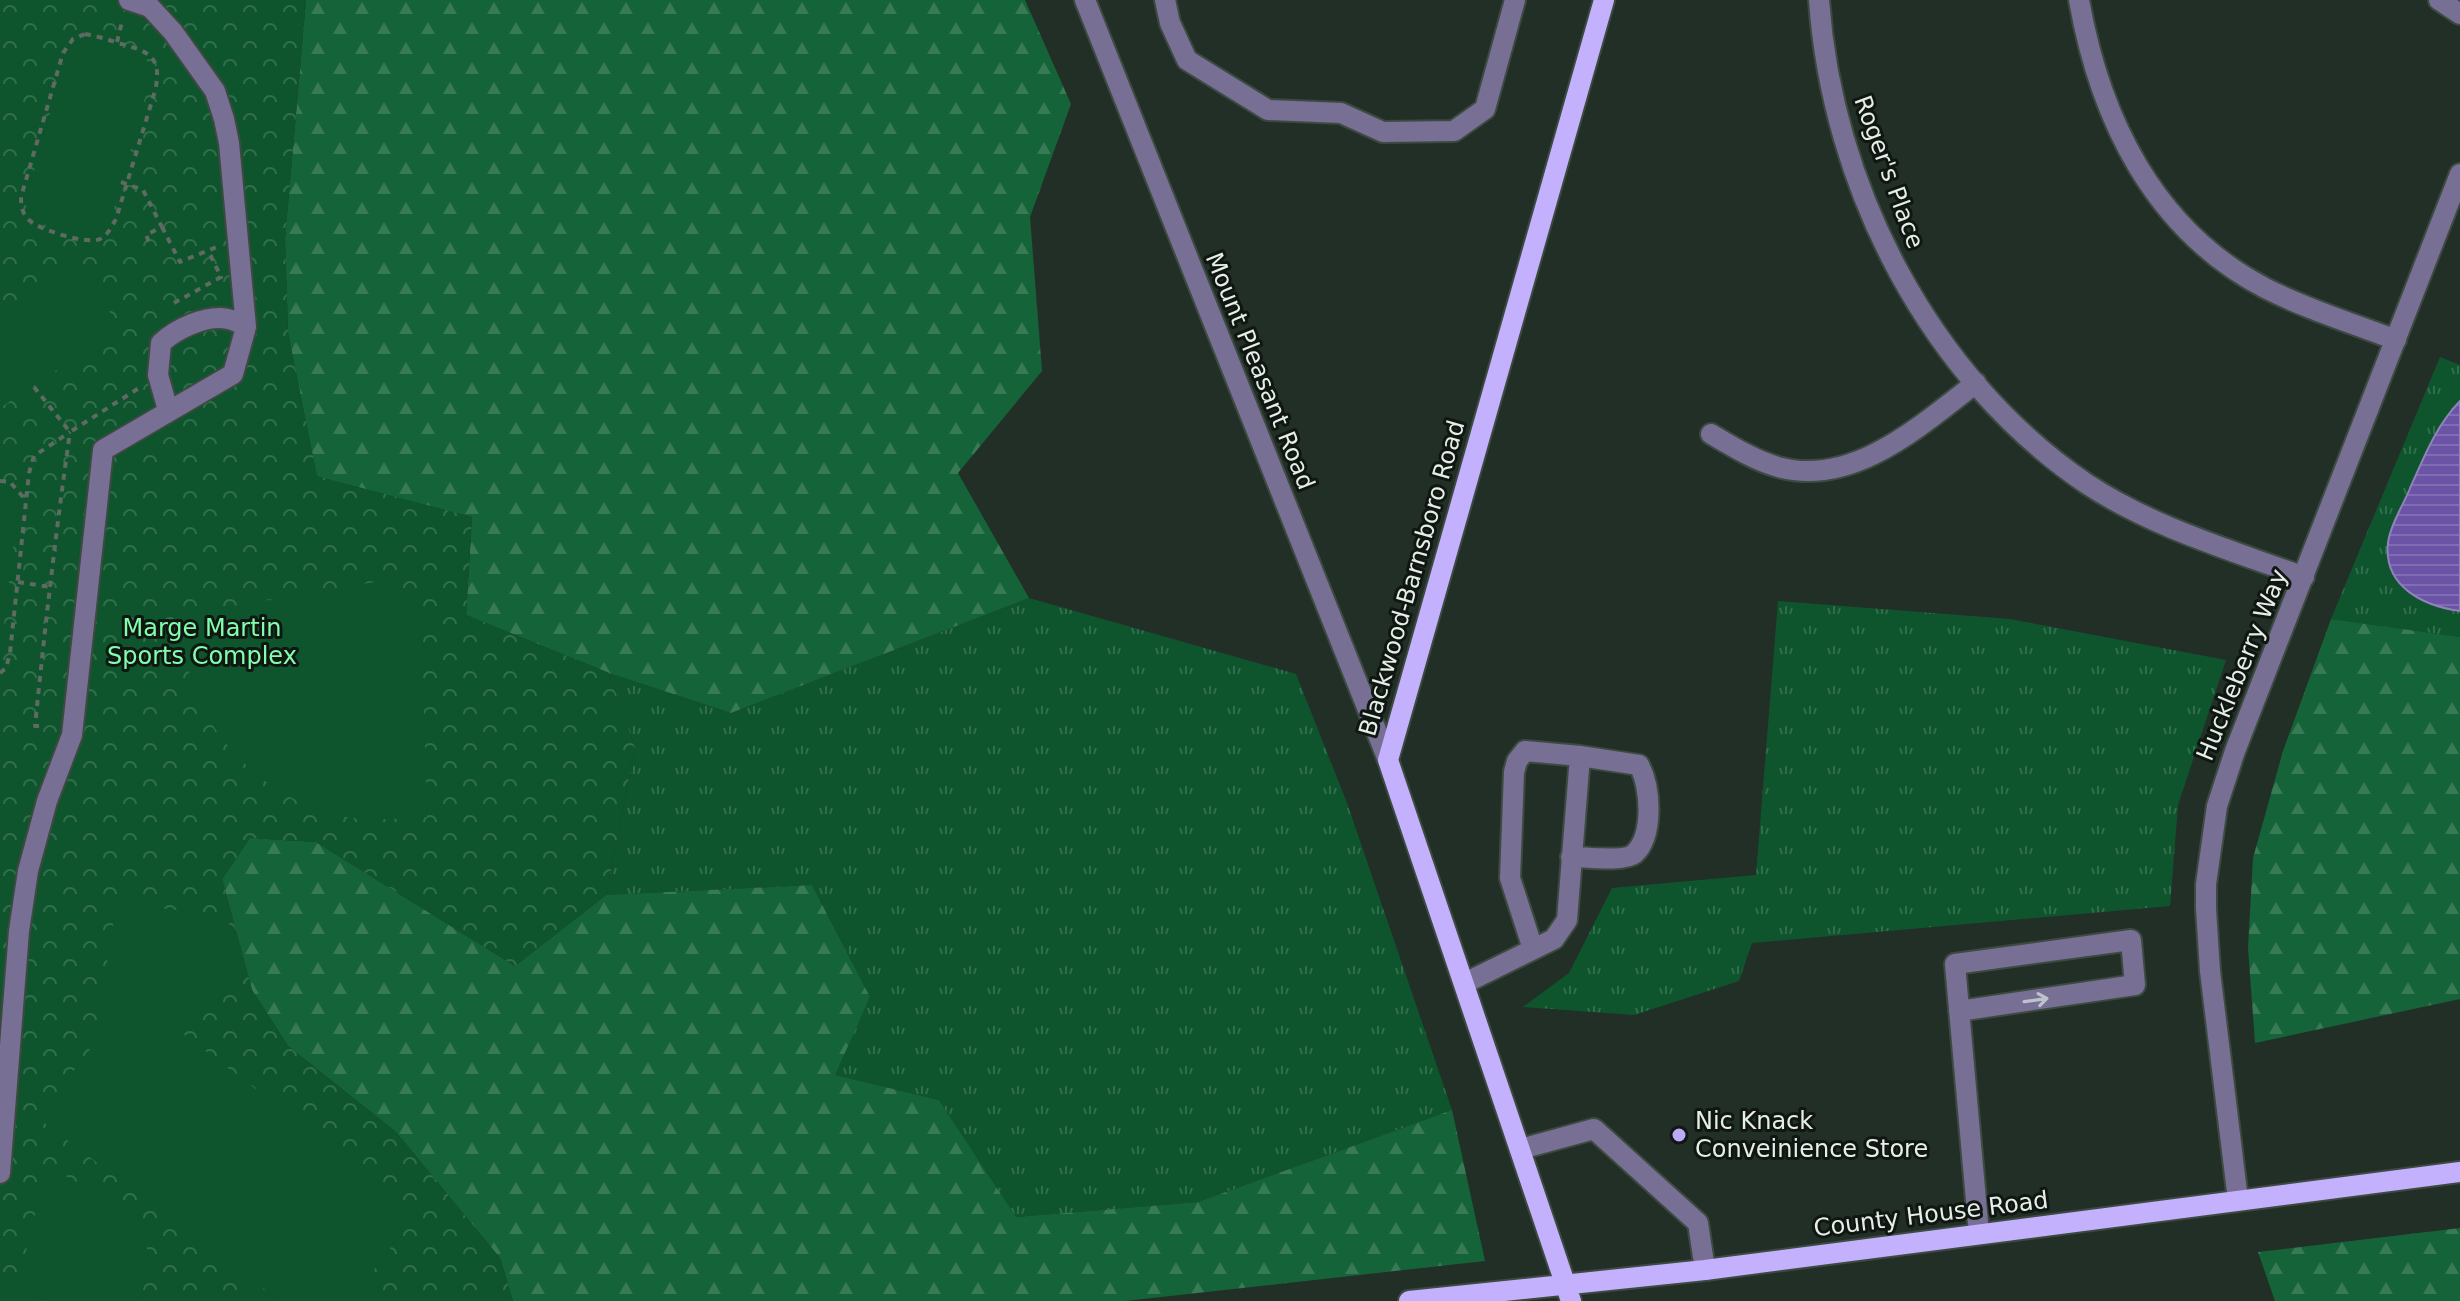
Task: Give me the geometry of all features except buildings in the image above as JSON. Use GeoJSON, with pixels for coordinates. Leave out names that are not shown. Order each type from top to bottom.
{"type":"FeatureCollection","features":[{"type":"Feature","properties":{"kind":"main road","name":"Blackwood-Barnsboro Road"},"geometry":{"type":"LineString","coordinates":[[1568,1293],[1388,760],[1604,0]]}},
{"type":"Feature","properties":{"kind":"main road","name":"County House Road"},"geometry":{"type":"LineString","coordinates":[[1409,1301],[1568,1293],[1705,1270],[2460,1172]]}},
{"type":"Feature","properties":{"kind":"street"},"geometry":{"type":"LineString","coordinates":[[0,1173],[19,931],[26,886],[47,801],[72,735],[103,450],[233,374],[246,327],[229,143],[215,91],[189,53],[150,7],[129,0]]}},
{"type":"Feature","properties":{"kind":"street","name":"Mount Pleasant Road"},"geometry":{"type":"LineString","coordinates":[[1085,0],[1388,760]]}},
{"type":"Feature","properties":{"kind":"street"},"geometry":{"type":"LineString","coordinates":[[1165,0],[1170,23],[1187,60],[1236,91],[1268,110],[1341,113],[1383,132],[1454,131],[1485,109],[1515,0]]}},
{"type":"Feature","properties":{"kind":"street","name":"Roger's Place"},"geometry":{"type":"LineString","coordinates":[[1819,0],[1823,47],[1834,103],[1864,196],[1905,283],[1929,321],[1976,383],[2039,446],[2108,496],[2165,524],[2304,577]]}},
{"type":"Feature","properties":{"kind":"street"},"geometry":{"type":"LineString","coordinates":[[2079,0],[2105,103],[2141,172],[2185,230],[2220,261],[2267,289],[2396,340]]}},
{"type":"Feature","properties":{"kind":"street"},"geometry":{"type":"LineString","coordinates":[[2439,0],[2460,14]]}},
{"type":"Feature","properties":{"kind":"street","name":"Huckleberry Way"},"geometry":{"type":"LineString","coordinates":[[2238,1200],[2206,937],[2206,884],[2217,806],[2225,778],[2458,184]]}},
{"type":"Feature","properties":{"kind":"street"},"geometry":{"type":"LineString","coordinates":[[168,410],[158,375],[161,343],[175,330],[200,322],[226,318],[246,327]]}},
{"type":"Feature","properties":{"kind":"street"},"geometry":{"type":"LineString","coordinates":[[1711,434],[1752,458],[1780,468],[1801,471],[1827,469],[1882,451],[1898,442],[1976,383]]}},
{"type":"Feature","properties":{"kind":"street"},"geometry":{"type":"LineString","coordinates":[[1533,949],[1510,878],[1514,772],[1517,761],[1525,751],[1639,765],[1649,786],[1648,827],[1634,854],[1624,858],[1571,857]]}},
{"type":"Feature","properties":{"kind":"street"},"geometry":{"type":"LineString","coordinates":[[1465,983],[1554,939],[1567,920],[1580,756]]}},
{"type":"Feature","properties":{"kind":"street"},"geometry":{"type":"LineString","coordinates":[[1959,1011],[2135,985],[2131,940],[1955,964],[1959,1011],[1979,1234]]}},
{"type":"Feature","properties":{"kind":"street"},"geometry":{"type":"LineString","coordinates":[[1521,1149],[1594,1129],[1698,1223],[1705,1270]]}},
{"type":"Feature","properties":{"kind":"path"},"geometry":{"type":"LineString","coordinates":[[117,42],[122,22],[136,24]]}},
{"type":"Feature","properties":{"kind":"path"},"geometry":{"type":"LineString","coordinates":[[85,34],[144,50],[158,70],[155,91],[124,182],[116,219],[99,240],[88,242],[36,226],[21,206],[21,197],[67,45],[85,34]]}},
{"type":"Feature","properties":{"kind":"path"},"geometry":{"type":"LineString","coordinates":[[124,182],[143,190],[180,262],[227,243]]}},
{"type":"Feature","properties":{"kind":"path"},"geometry":{"type":"LineString","coordinates":[[149,242],[146,235],[162,227]]}},
{"type":"Feature","properties":{"kind":"path"},"geometry":{"type":"LineString","coordinates":[[174,303],[221,277],[208,250]]}},
{"type":"Feature","properties":{"kind":"path"},"geometry":{"type":"LineString","coordinates":[[0,673],[6,668],[10,653],[26,500],[34,456],[136,391],[143,380]]}},
{"type":"Feature","properties":{"kind":"path"},"geometry":{"type":"LineString","coordinates":[[34,387],[70,432],[35,726],[39,726]]}},
{"type":"Feature","properties":{"kind":"path"},"geometry":{"type":"LineString","coordinates":[[0,481],[10,482],[26,500]]}},
{"type":"Feature","properties":{"kind":"path"},"geometry":{"type":"LineString","coordinates":[[18,582],[50,587]]}},
{"type":"Feature","properties":{"kind":"green space","name":"Marge Martin Sports Complex"},"geometry":{"type":"Polygon","coordinates":[[[0,0],[306,0],[285,239],[288,333],[317,476],[472,517],[466,615],[609,673],[635,748],[606,895],[515,966],[316,842],[250,838],[222,879],[252,990],[288,1046],[396,1132],[500,1258],[513,1301],[0,1301],[0,0]]]}},
{"type":"Feature","properties":{"kind":"green space"},"geometry":{"type":"Polygon","coordinates":[[[306,0],[1025,0],[1071,104],[1030,217],[1042,371],[958,473],[1029,598],[731,713],[609,673],[466,615],[472,517],[317,477],[288,333],[285,238],[306,0]]]}},
{"type":"Feature","properties":{"kind":"green space"},"geometry":{"type":"Polygon","coordinates":[[[91,40],[140,55],[146,59],[152,73],[111,219],[97,233],[78,234],[36,222],[25,204],[67,52],[78,41],[91,40]]]}},
{"type":"Feature","properties":{"kind":"green space"},"geometry":{"type":"Polygon","coordinates":[[[67,270],[85,276],[100,293],[110,314],[112,333],[0,408],[0,313],[67,270]]]}},
{"type":"Feature","properties":{"kind":"green space"},"geometry":{"type":"Polygon","coordinates":[[[2440,357],[2460,365],[2460,637],[2331,619],[2440,357]]]}},
{"type":"Feature","properties":{"kind":"green space"},"geometry":{"type":"Polygon","coordinates":[[[0,485],[17,497],[18,508],[0,658],[0,485]]]}},
{"type":"Feature","properties":{"kind":"green space"},"geometry":{"type":"Polygon","coordinates":[[[387,580],[421,606],[427,817],[373,819],[340,816],[291,797],[268,783],[229,747],[196,694],[180,615],[387,580]]]}},
{"type":"Feature","properties":{"kind":"green space"},"geometry":{"type":"Polygon","coordinates":[[[1029,598],[1296,674],[1347,803],[1452,1110],[1198,1202],[1016,1217],[939,1100],[834,1075],[870,997],[812,885],[606,895],[635,748],[609,673],[731,713],[1029,598]]]}},
{"type":"Feature","properties":{"kind":"green space"},"geometry":{"type":"Polygon","coordinates":[[[1778,601],[2010,619],[2226,660],[2178,805],[2170,906],[1752,943],[1739,981],[1634,1015],[1523,1007],[1569,973],[1612,888],[1756,875],[1778,601]]]}},
{"type":"Feature","properties":{"kind":"green space"},"geometry":{"type":"Polygon","coordinates":[[[2331,619],[2460,637],[2460,999],[2255,1043],[2248,948],[2253,858],[2283,751],[2331,619]]]}},
{"type":"Feature","properties":{"kind":"green space"},"geometry":{"type":"Polygon","coordinates":[[[250,838],[316,842],[515,966],[606,895],[812,885],[870,997],[835,1075],[939,1100],[1016,1217],[1198,1202],[1452,1110],[1485,1261],[1125,1301],[513,1301],[500,1258],[396,1132],[288,1046],[252,990],[222,879],[250,838]]]}},
{"type":"Feature","properties":{"kind":"green space"},"geometry":{"type":"Polygon","coordinates":[[[126,904],[224,916],[239,948],[240,963],[235,980],[222,999],[204,1014],[174,1027],[418,1212],[350,1301],[280,1301],[38,1118],[114,1018],[99,1011],[115,914],[126,904]]]}},
{"type":"Feature","properties":{"kind":"green space"},"geometry":{"type":"Polygon","coordinates":[[[47,1167],[94,1192],[137,1228],[149,1259],[138,1301],[52,1301],[23,1293],[18,1284],[47,1167]]]}},
{"type":"Feature","properties":{"kind":"green space"},"geometry":{"type":"Polygon","coordinates":[[[2460,1228],[2460,1301],[2275,1301],[2258,1252],[2460,1228]]]}},
{"type":"Feature","properties":{"kind":"shaded area"},"geometry":{"type":"Polygon","coordinates":[[[2460,401],[2460,611],[2420,599],[2399,583],[2388,558],[2388,543],[2394,522],[2432,441],[2460,401]]]}},
{"type":"Feature","properties":{"kind":"place","name":"Nic Knack Conveinience Store"},"geometry":{"type":"Point","coordinates":[1679,1135]}}]}
